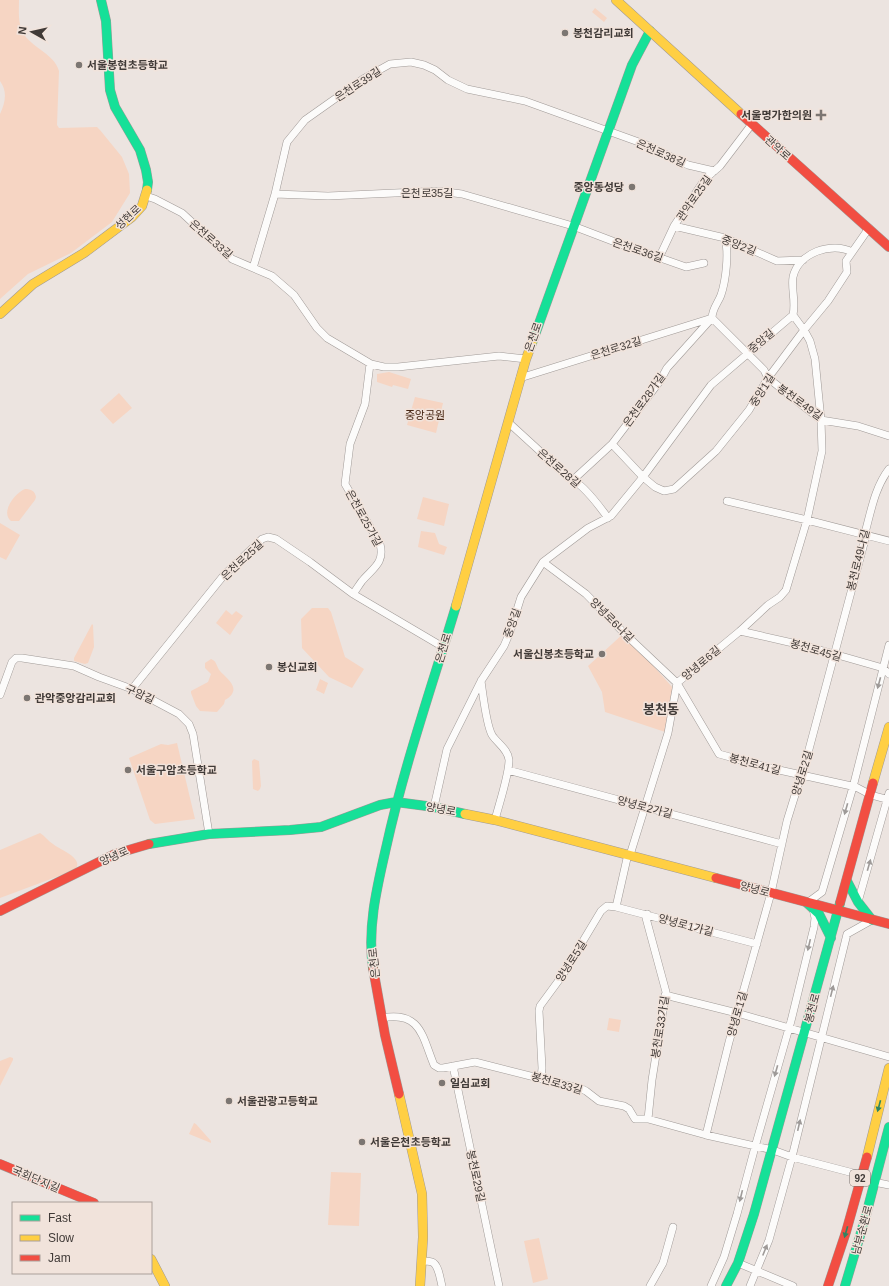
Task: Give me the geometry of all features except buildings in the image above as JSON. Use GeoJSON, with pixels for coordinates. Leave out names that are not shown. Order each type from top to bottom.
{"type":"FeatureCollection","features":[{"type":"Feature","properties":{"kind":"main road","name":"성현로"},"geometry":{"type":"LineString","coordinates":[[0,314],[33,284],[84,253],[132,217],[151,197],[146,170],[140,150],[114,107],[110,90],[106,21],[101,0]]}},
{"type":"Feature","properties":{"kind":"main road","name":"관악로"},"geometry":{"type":"LineString","coordinates":[[616,0],[889,247]]}},
{"type":"Feature","properties":{"kind":"main road","name":"은천로"},"geometry":{"type":"LineString","coordinates":[[420,1286],[427,1261],[423,1237],[422,1194],[382,1018],[372,960],[372,921],[375,896],[396,802],[465,578],[526,359],[632,65],[650,31]]}},
{"type":"Feature","properties":{"kind":"main road","name":"봉천로"},"geometry":{"type":"LineString","coordinates":[[726,1286],[738,1263],[754,1214],[832,938],[889,727]]}},
{"type":"Feature","properties":{"kind":"main road","name":"양녕로"},"geometry":{"type":"LineString","coordinates":[[0,911],[127,850],[152,842],[209,834],[321,827],[380,805],[396,802],[434,807],[495,820],[810,905],[889,924]]}},
{"type":"Feature","properties":{"kind":"main road"},"geometry":{"type":"LineString","coordinates":[[847,882],[858,902],[872,920]]}},
{"type":"Feature","properties":{"kind":"main road"},"geometry":{"type":"LineString","coordinates":[[0,905],[29,896]]}},
{"type":"Feature","properties":{"kind":"main road"},"geometry":{"type":"LineString","coordinates":[[0,919],[29,896]]}},
{"type":"Feature","properties":{"kind":"main road"},"geometry":{"type":"LineString","coordinates":[[810,905],[819,914],[832,938]]}},
{"type":"Feature","properties":{"kind":"main road","name":"남부순환로"},"geometry":{"type":"LineString","coordinates":[[828,1286],[838,1258],[889,1068]]}},
{"type":"Feature","properties":{"kind":"main road","name":"남부순환로"},"geometry":{"type":"LineString","coordinates":[[845,1286],[889,1127]]}},
{"type":"Feature","properties":{"kind":"main road"},"geometry":{"type":"LineString","coordinates":[[868,1149],[868,1154],[871,1158],[878,1158],[882,1154]]}},
{"type":"Feature","properties":{"kind":"main road","name":"국회단지길"},"geometry":{"type":"LineString","coordinates":[[0,1164],[92,1202]]}},
{"type":"Feature","properties":{"kind":"main road"},"geometry":{"type":"LineString","coordinates":[[152,1261],[165,1286]]}},
{"type":"Feature","properties":{"kind":"street","name":"은천로39길"},"geometry":{"type":"LineString","coordinates":[[253,268],[275,194],[287,142],[305,120],[363,79],[390,64],[411,62],[424,65],[435,70],[448,80],[467,89],[518,99],[609,131]]}},
{"type":"Feature","properties":{"kind":"street","name":"관악로25길"},"geometry":{"type":"LineString","coordinates":[[659,258],[674,226],[705,179],[720,166],[752,124]]}},
{"type":"Feature","properties":{"kind":"street","name":"은천로38길"},"geometry":{"type":"LineString","coordinates":[[609,131],[647,145],[688,165],[714,171]]}},
{"type":"Feature","properties":{"kind":"street","name":"은천로35길"},"geometry":{"type":"LineString","coordinates":[[275,194],[328,196],[449,192],[493,202],[573,226]]}},
{"type":"Feature","properties":{"kind":"street","name":"은천로33길"},"geometry":{"type":"LineString","coordinates":[[151,197],[182,214],[232,259],[272,276],[294,295],[317,328],[327,338],[370,364]]}},
{"type":"Feature","properties":{"kind":"street","name":"은천로36길"},"geometry":{"type":"LineString","coordinates":[[573,226],[659,258],[686,266],[704,264]]}},
{"type":"Feature","properties":{"kind":"street","name":"중앙2길"},"geometry":{"type":"LineString","coordinates":[[674,226],[725,238],[777,261],[803,260]]}},
{"type":"Feature","properties":{"kind":"street"},"geometry":{"type":"LineString","coordinates":[[793,315],[795,305],[793,282],[794,275],[803,260],[814,252],[829,249],[842,248],[852,252],[869,228]]}},
{"type":"Feature","properties":{"kind":"street","name":"은천로28가길"},"geometry":{"type":"LineString","coordinates":[[574,479],[612,444],[660,381],[667,368],[712,318],[712,311],[720,296],[724,282],[727,244],[725,238]]}},
{"type":"Feature","properties":{"kind":"street","name":"중앙1길"},"geometry":{"type":"LineString","coordinates":[[643,477],[662,490],[668,491],[674,489],[716,451],[749,410],[768,378],[828,301],[847,272],[846,261],[852,252]]}},
{"type":"Feature","properties":{"kind":"street","name":"양녕로6길"},"geometry":{"type":"LineString","coordinates":[[629,855],[646,807],[668,733],[677,683],[740,631],[768,605],[780,597],[786,590],[807,520],[822,451],[821,420],[815,359],[810,342],[804,330],[793,315]]}},
{"type":"Feature","properties":{"kind":"street","name":"중앙길"},"geometry":{"type":"LineString","coordinates":[[434,807],[447,749],[481,681],[504,646],[521,597],[543,562],[588,528],[611,516],[643,477],[711,385],[747,352],[793,315]]}},
{"type":"Feature","properties":{"kind":"street"},"geometry":{"type":"LineString","coordinates":[[712,318],[747,352]]}},
{"type":"Feature","properties":{"kind":"street","name":"은천로32길"},"geometry":{"type":"LineString","coordinates":[[520,378],[712,318]]}},
{"type":"Feature","properties":{"kind":"street","name":"봉천로49길"},"geometry":{"type":"LineString","coordinates":[[747,352],[764,370],[768,378],[821,420],[858,426],[889,436]]}},
{"type":"Feature","properties":{"kind":"street"},"geometry":{"type":"LineString","coordinates":[[370,364],[380,366],[398,366],[498,356],[526,359]]}},
{"type":"Feature","properties":{"kind":"street","name":"은천로25가길"},"geometry":{"type":"LineString","coordinates":[[353,594],[378,564],[382,552],[380,544],[345,484],[350,444],[365,404],[370,364]]}},
{"type":"Feature","properties":{"kind":"street","name":"은천로28길"},"geometry":{"type":"LineString","coordinates":[[508,422],[567,476],[574,479],[608,518]]}},
{"type":"Feature","properties":{"kind":"street"},"geometry":{"type":"LineString","coordinates":[[612,444],[643,477]]}},
{"type":"Feature","properties":{"kind":"street","name":"봉천로49나길"},"geometry":{"type":"LineString","coordinates":[[834,654],[866,536],[865,532],[881,480],[889,469]]}},
{"type":"Feature","properties":{"kind":"street"},"geometry":{"type":"LineString","coordinates":[[727,501],[889,541]]}},
{"type":"Feature","properties":{"kind":"street","name":"은천로25길"},"geometry":{"type":"LineString","coordinates":[[132,689],[224,575],[262,539],[268,537],[276,540],[310,562],[353,594],[443,647]]}},
{"type":"Feature","properties":{"kind":"street","name":"양녕로6나길"},"geometry":{"type":"LineString","coordinates":[[543,562],[586,594],[624,633],[677,683]]}},
{"type":"Feature","properties":{"kind":"street","name":"봉천로45길"},"geometry":{"type":"LineString","coordinates":[[740,631],[834,654],[882,668],[889,674]]}},
{"type":"Feature","properties":{"kind":"street"},"geometry":{"type":"LineString","coordinates":[[810,905],[822,892],[853,786],[889,645]]}},
{"type":"Feature","properties":{"kind":"street","name":"양녕로2길"},"geometry":{"type":"LineString","coordinates":[[770,893],[787,821],[802,775],[834,654]]}},
{"type":"Feature","properties":{"kind":"street","name":"구암길"},"geometry":{"type":"LineString","coordinates":[[0,695],[12,662],[16,658],[22,658],[74,666],[132,689],[179,714],[189,724],[195,743],[209,834]]}},
{"type":"Feature","properties":{"kind":"street"},"geometry":{"type":"LineString","coordinates":[[481,681],[490,728],[494,737],[507,752],[509,759],[508,770],[495,820]]}},
{"type":"Feature","properties":{"kind":"street","name":"봉천로41길"},"geometry":{"type":"LineString","coordinates":[[677,683],[719,754],[853,786],[871,795]]}},
{"type":"Feature","properties":{"kind":"street","name":"양녕로2가길"},"geometry":{"type":"LineString","coordinates":[[508,770],[782,844]]}},
{"type":"Feature","properties":{"kind":"street"},"geometry":{"type":"LineString","coordinates":[[858,902],[888,798],[871,795]]}},
{"type":"Feature","properties":{"kind":"street"},"geometry":{"type":"LineString","coordinates":[[616,907],[629,855]]}},
{"type":"Feature","properties":{"kind":"street","name":"양녕로1길"},"geometry":{"type":"LineString","coordinates":[[706,1135],[770,893]]}},
{"type":"Feature","properties":{"kind":"street","name":"봉천로"},"geometry":{"type":"LineString","coordinates":[[711,1286],[724,1258],[789,1028],[814,927],[815,918],[810,905]]}},
{"type":"Feature","properties":{"kind":"street","name":"양녕로5길"},"geometry":{"type":"LineString","coordinates":[[541,1079],[540,1006],[562,976],[601,911],[608,906],[616,907]]}},
{"type":"Feature","properties":{"kind":"street","name":"양녕로1가길"},"geometry":{"type":"LineString","coordinates":[[616,907],[757,944]]}},
{"type":"Feature","properties":{"kind":"street","name":"봉천로33가길"},"geometry":{"type":"LineString","coordinates":[[647,914],[646,918],[666,992],[654,1068],[648,1119]]}},
{"type":"Feature","properties":{"kind":"street","name":"봉천로"},"geometry":{"type":"LineString","coordinates":[[750,1286],[769,1240],[792,1157],[820,1037],[847,934],[872,920]]}},
{"type":"Feature","properties":{"kind":"street"},"geometry":{"type":"LineString","coordinates":[[665,995],[789,1028],[805,1034],[889,1057]]}},
{"type":"Feature","properties":{"kind":"street","name":"봉천로33길"},"geometry":{"type":"LineString","coordinates":[[382,1018],[398,1016],[410,1020],[415,1024],[421,1033],[435,1065],[443,1068],[475,1062],[503,1068],[582,1089],[599,1101],[624,1106],[629,1109],[634,1118],[648,1119],[706,1135],[772,1150]]}},
{"type":"Feature","properties":{"kind":"street","name":"봉천로29길"},"geometry":{"type":"LineString","coordinates":[[454,1066],[499,1286]]}},
{"type":"Feature","properties":{"kind":"street"},"geometry":{"type":"LineString","coordinates":[[772,1150],[792,1157],[861,1175]]}},
{"type":"Feature","properties":{"kind":"street"},"geometry":{"type":"LineString","coordinates":[[874,1182],[889,1185]]}},
{"type":"Feature","properties":{"kind":"street"},"geometry":{"type":"LineString","coordinates":[[650,1286],[663,1263],[673,1227]]}},
{"type":"Feature","properties":{"kind":"street"},"geometry":{"type":"LineString","coordinates":[[427,1261],[435,1264],[442,1286]]}},
{"type":"Feature","properties":{"kind":"street"},"geometry":{"type":"LineString","coordinates":[[738,1263],[793,1286]]}},
{"type":"Feature","properties":{"kind":"green space"},"geometry":{"type":"Polygon","coordinates":[[[0,0],[19,0],[19,21],[24,35],[56,64],[59,71],[57,125],[59,128],[97,127],[122,157],[129,174],[130,193],[112,222],[71,253],[28,274],[0,299],[0,114],[5,93],[3,85],[0,81],[0,0]]]}},
{"type":"Feature","properties":{"kind":"green space"},"geometry":{"type":"Polygon","coordinates":[[[595,8],[607,18],[604,22],[592,12],[595,8]]]}},
{"type":"Feature","properties":{"kind":"green space"},"geometry":{"type":"Polygon","coordinates":[[[389,372],[411,379],[408,389],[393,385],[392,387],[377,382],[377,374],[389,372]]]}},
{"type":"Feature","properties":{"kind":"green space"},"geometry":{"type":"Polygon","coordinates":[[[119,393],[132,408],[113,424],[100,410],[119,393]]]}},
{"type":"Feature","properties":{"kind":"green space","name":"중앙공원"},"geometry":{"type":"Polygon","coordinates":[[[415,397],[443,403],[436,433],[407,425],[415,397]]]}},
{"type":"Feature","properties":{"kind":"green space"},"geometry":{"type":"Polygon","coordinates":[[[25,489],[34,492],[36,497],[35,500],[19,521],[11,521],[7,513],[10,503],[17,494],[25,489]]]}},
{"type":"Feature","properties":{"kind":"green space"},"geometry":{"type":"Polygon","coordinates":[[[423,497],[449,504],[444,526],[417,519],[423,497]]]}},
{"type":"Feature","properties":{"kind":"green space"},"geometry":{"type":"Polygon","coordinates":[[[0,523],[20,535],[6,560],[0,557],[0,523]]]}},
{"type":"Feature","properties":{"kind":"green space"},"geometry":{"type":"Polygon","coordinates":[[[421,531],[435,533],[439,544],[447,547],[444,555],[418,547],[421,531]]]}},
{"type":"Feature","properties":{"kind":"green space"},"geometry":{"type":"Polygon","coordinates":[[[312,608],[328,608],[331,612],[345,657],[364,669],[352,688],[329,677],[302,648],[301,619],[312,608]]]}},
{"type":"Feature","properties":{"kind":"green space"},"geometry":{"type":"Polygon","coordinates":[[[226,610],[232,615],[236,611],[243,616],[230,635],[216,623],[226,610]]]}},
{"type":"Feature","properties":{"kind":"green space"},"geometry":{"type":"Polygon","coordinates":[[[92,624],[94,647],[88,663],[85,664],[74,661],[74,658],[92,624]]]}},
{"type":"Feature","properties":{"kind":"green space"},"geometry":{"type":"Polygon","coordinates":[[[624,633],[673,688],[668,733],[605,712],[602,692],[588,666],[624,633]]]}},
{"type":"Feature","properties":{"kind":"green space"},"geometry":{"type":"Polygon","coordinates":[[[211,659],[230,681],[233,687],[231,695],[225,700],[224,704],[217,712],[200,711],[196,706],[191,693],[191,691],[208,682],[211,674],[205,668],[205,663],[211,659]]]}},
{"type":"Feature","properties":{"kind":"green space"},"geometry":{"type":"Polygon","coordinates":[[[320,679],[328,683],[324,694],[316,690],[320,679]]]}},
{"type":"Feature","properties":{"kind":"green space"},"geometry":{"type":"Polygon","coordinates":[[[177,743],[195,819],[155,824],[150,820],[129,758],[161,744],[168,745],[177,743]]]}},
{"type":"Feature","properties":{"kind":"green space"},"geometry":{"type":"Polygon","coordinates":[[[254,759],[259,761],[261,786],[258,791],[253,789],[252,761],[254,759]]]}},
{"type":"Feature","properties":{"kind":"green space"},"geometry":{"type":"Polygon","coordinates":[[[40,833],[51,843],[74,858],[77,862],[75,870],[0,898],[0,850],[40,833]]]}},
{"type":"Feature","properties":{"kind":"green space"},"geometry":{"type":"Polygon","coordinates":[[[609,1018],[621,1020],[619,1032],[607,1030],[609,1018]]]}},
{"type":"Feature","properties":{"kind":"green space"},"geometry":{"type":"Polygon","coordinates":[[[10,1057],[13,1058],[13,1060],[0,1086],[0,1061],[10,1057]]]}},
{"type":"Feature","properties":{"kind":"green space"},"geometry":{"type":"Polygon","coordinates":[[[194,1123],[211,1141],[211,1143],[189,1134],[194,1123]]]}},
{"type":"Feature","properties":{"kind":"green space"},"geometry":{"type":"Polygon","coordinates":[[[331,1172],[361,1173],[359,1226],[328,1225],[331,1172]]]}},
{"type":"Feature","properties":{"kind":"green space"},"geometry":{"type":"Polygon","coordinates":[[[539,1238],[548,1279],[533,1283],[524,1241],[539,1238]]]}},
{"type":"Feature","properties":{"kind":"traffic: fast"},"geometry":{"type":"LineString","coordinates":[[101,0],[106,21],[110,90],[115,107],[140,150],[146,170],[148,182],[147,190]]}},
{"type":"Feature","properties":{"kind":"traffic: fast"},"geometry":{"type":"LineString","coordinates":[[532,343],[632,65],[650,31]]}},
{"type":"Feature","properties":{"kind":"traffic: fast"},"geometry":{"type":"LineString","coordinates":[[373,968],[371,953],[372,923],[376,893],[393,817],[456,606]]}},
{"type":"Feature","properties":{"kind":"traffic: fast"},"geometry":{"type":"LineString","coordinates":[[149,844],[209,834],[321,827],[380,805],[396,802],[434,807],[465,814]]}},
{"type":"Feature","properties":{"kind":"traffic: fast"},"geometry":{"type":"LineString","coordinates":[[847,881],[858,902],[872,920]]}},
{"type":"Feature","properties":{"kind":"traffic: fast"},"geometry":{"type":"LineString","coordinates":[[807,903],[819,914],[831,938]]}},
{"type":"Feature","properties":{"kind":"traffic: fast"},"geometry":{"type":"LineString","coordinates":[[726,1286],[738,1263],[754,1214],[840,903]]}},
{"type":"Feature","properties":{"kind":"traffic: fast"},"geometry":{"type":"LineString","coordinates":[[845,1286],[865,1219],[889,1127]]}},
{"type":"Feature","properties":{"kind":"traffic: slow"},"geometry":{"type":"LineString","coordinates":[[616,0],[741,114]]}},
{"type":"Feature","properties":{"kind":"traffic: slow"},"geometry":{"type":"LineString","coordinates":[[0,314],[33,284],[84,253],[132,217],[142,206],[147,190]]}},
{"type":"Feature","properties":{"kind":"traffic: slow"},"geometry":{"type":"LineString","coordinates":[[456,606],[526,359],[532,343]]}},
{"type":"Feature","properties":{"kind":"traffic: slow"},"geometry":{"type":"LineString","coordinates":[[873,783],[889,727]]}},
{"type":"Feature","properties":{"kind":"traffic: slow"},"geometry":{"type":"LineString","coordinates":[[465,814],[495,820],[716,878]]}},
{"type":"Feature","properties":{"kind":"traffic: slow"},"geometry":{"type":"LineString","coordinates":[[867,1157],[889,1068]]}},
{"type":"Feature","properties":{"kind":"traffic: slow"},"geometry":{"type":"LineString","coordinates":[[399,1094],[422,1194],[423,1237],[420,1286]]}},
{"type":"Feature","properties":{"kind":"traffic: slow"},"geometry":{"type":"LineString","coordinates":[[152,1261],[165,1286]]}},
{"type":"Feature","properties":{"kind":"traffic: jam"},"geometry":{"type":"LineString","coordinates":[[741,114],[889,247]]}},
{"type":"Feature","properties":{"kind":"traffic: jam"},"geometry":{"type":"LineString","coordinates":[[840,903],[873,783]]}},
{"type":"Feature","properties":{"kind":"traffic: jam"},"geometry":{"type":"LineString","coordinates":[[0,911],[115,854],[149,844]]}},
{"type":"Feature","properties":{"kind":"traffic: jam"},"geometry":{"type":"LineString","coordinates":[[716,878],[889,924]]}},
{"type":"Feature","properties":{"kind":"traffic: jam"},"geometry":{"type":"LineString","coordinates":[[373,968],[385,1035],[399,1094]]}},
{"type":"Feature","properties":{"kind":"traffic: jam"},"geometry":{"type":"LineString","coordinates":[[828,1286],[846,1232],[867,1157]]}},
{"type":"Feature","properties":{"kind":"traffic: jam"},"geometry":{"type":"LineString","coordinates":[[0,1164],[92,1202]]}},
{"type":"Feature","properties":{"kind":"place","name":"봉천감리교회"},"geometry":{"type":"Point","coordinates":[565,33]}},
{"type":"Feature","properties":{"kind":"place","name":"서울봉현초등학교"},"geometry":{"type":"Point","coordinates":[79,65]}},
{"type":"Feature","properties":{"kind":"place","name":"서울명가한의원"},"geometry":{"type":"Point","coordinates":[821,115]}},
{"type":"Feature","properties":{"kind":"place","name":"중앙동성당"},"geometry":{"type":"Point","coordinates":[632,187]}},
{"type":"Feature","properties":{"kind":"place","name":"서울신봉초등학교"},"geometry":{"type":"Point","coordinates":[602,654]}},
{"type":"Feature","properties":{"kind":"place","name":"봉신교회"},"geometry":{"type":"Point","coordinates":[269,667]}},
{"type":"Feature","properties":{"kind":"place","name":"관악중앙감리교회"},"geometry":{"type":"Point","coordinates":[27,698]}},
{"type":"Feature","properties":{"kind":"place","name":"서울구암초등학교"},"geometry":{"type":"Point","coordinates":[128,770]}},
{"type":"Feature","properties":{"kind":"place","name":"일심교회"},"geometry":{"type":"Point","coordinates":[442,1083]}},
{"type":"Feature","properties":{"kind":"place","name":"서울관광고등학교"},"geometry":{"type":"Point","coordinates":[229,1101]}},
{"type":"Feature","properties":{"kind":"place","name":"서울은천초등학교"},"geometry":{"type":"Point","coordinates":[362,1142]}},
{"type":"Feature","properties":{"kind":"district","name":"봉천동"},"geometry":{"type":"Point","coordinates":[661,709]}}]}
